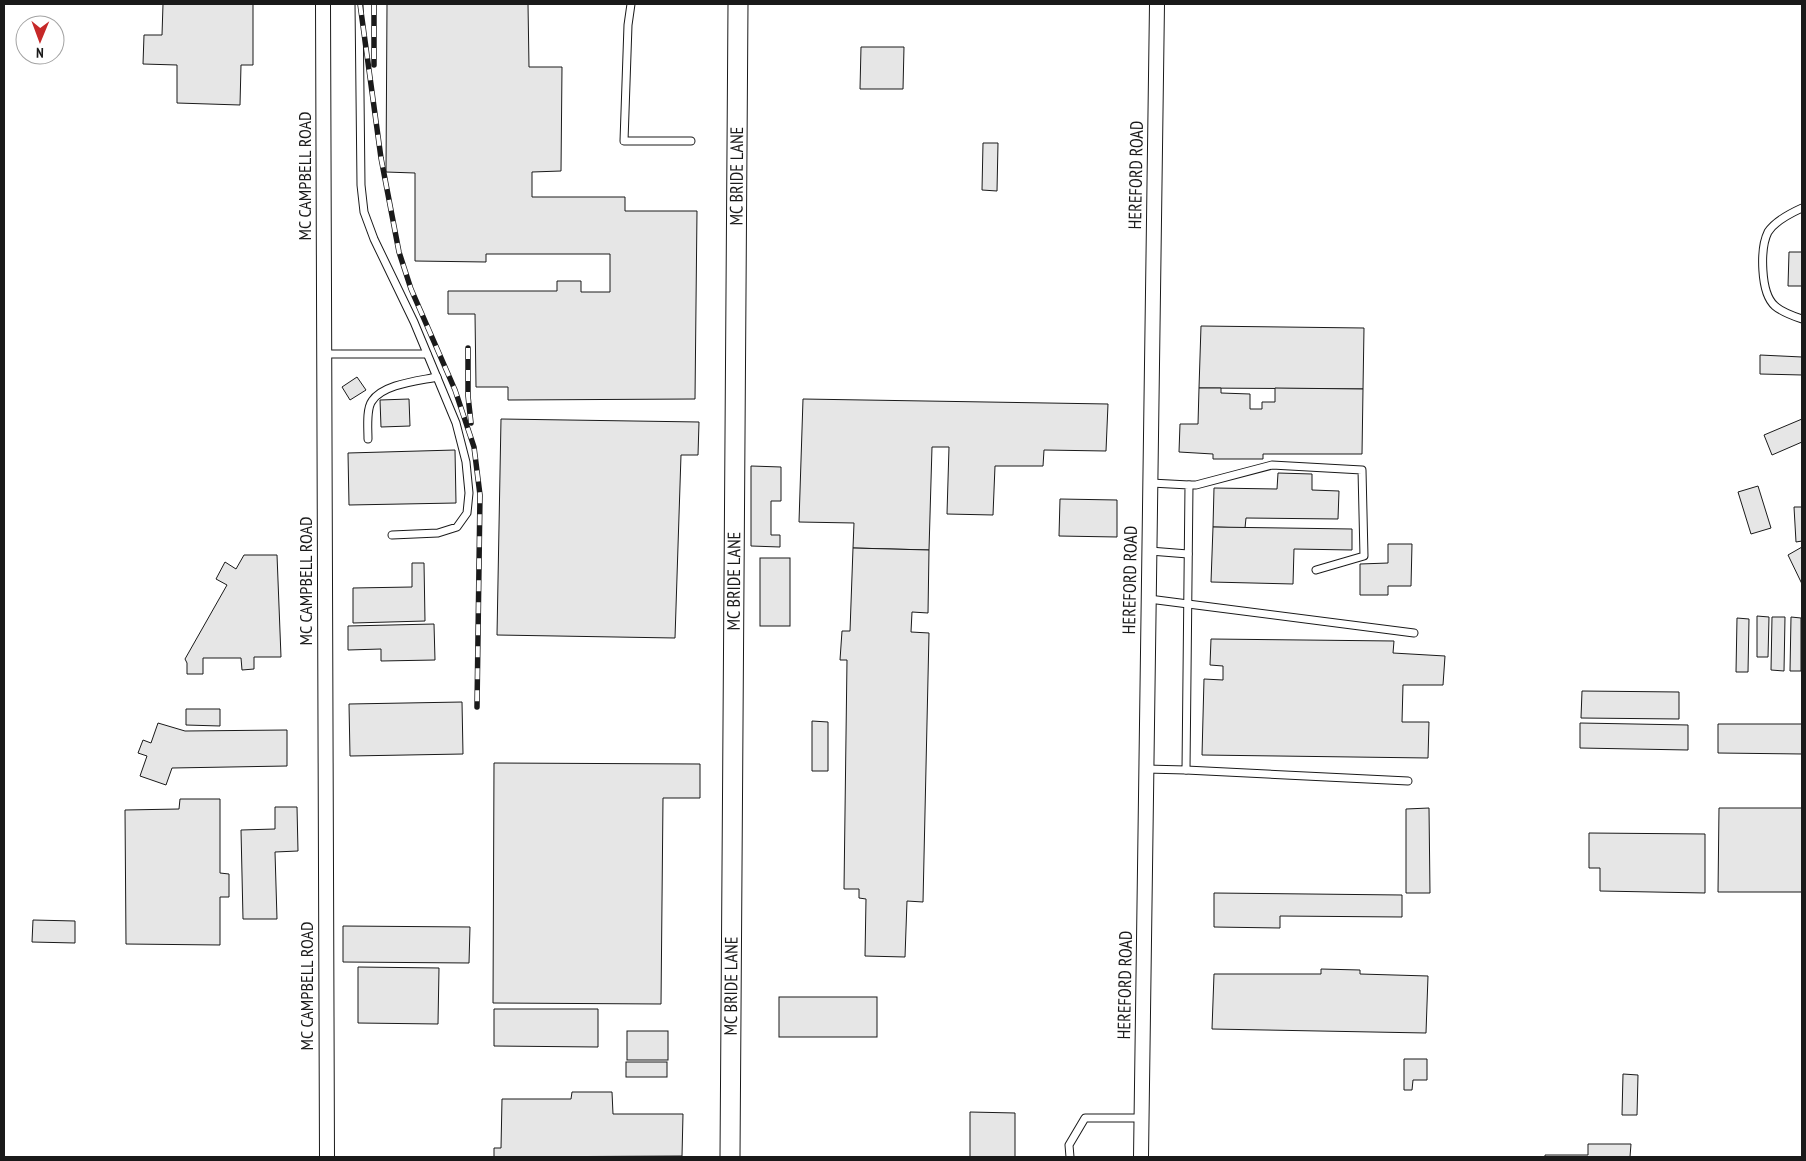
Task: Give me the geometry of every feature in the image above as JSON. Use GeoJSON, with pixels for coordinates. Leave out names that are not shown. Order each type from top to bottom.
{"type":"FeatureCollection","features":[{"type":"Feature","properties":{"kind":"street","name":"MC CAMPBELL ROAD"},"geometry":{"type":"LineString","coordinates":[[323,4],[327,1157]]}},
{"type":"Feature","properties":{"kind":"street","name":"MC BRIDE LANE"},"geometry":{"type":"LineString","coordinates":[[730,1157],[738,4]]}},
{"type":"Feature","properties":{"kind":"street","name":"HEREFORD ROAD"},"geometry":{"type":"LineString","coordinates":[[1141,1157],[1157,4]]}},
{"type":"Feature","properties":{"kind":"lane"},"geometry":{"type":"LineString","coordinates":[[359,4],[361,185],[364,212],[374,239],[414,322],[456,423],[466,462],[469,493],[468,513],[457,527],[438,533],[392,535]]}},
{"type":"Feature","properties":{"kind":"lane"},"geometry":{"type":"LineString","coordinates":[[631,4],[628,26],[624,141],[691,141]]}},
{"type":"Feature","properties":{"kind":"lane"},"geometry":{"type":"LineString","coordinates":[[1802,208],[1788,214],[1769,231],[1762,250],[1765,288],[1774,305],[1802,319]]}},
{"type":"Feature","properties":{"kind":"lane"},"geometry":{"type":"LineString","coordinates":[[324,354],[427,354]]}},
{"type":"Feature","properties":{"kind":"lane"},"geometry":{"type":"LineString","coordinates":[[368,439],[367,425],[370,402],[379,393],[398,385],[437,377]]}},
{"type":"Feature","properties":{"kind":"lane"},"geometry":{"type":"LineString","coordinates":[[1150,483],[1196,485],[1272,465],[1362,470],[1364,556],[1316,570]]}},
{"type":"Feature","properties":{"kind":"lane"},"geometry":{"type":"LineString","coordinates":[[1186,770],[1189,485]]}},
{"type":"Feature","properties":{"kind":"lane"},"geometry":{"type":"LineString","coordinates":[[1150,551],[1188,554]]}},
{"type":"Feature","properties":{"kind":"lane"},"geometry":{"type":"LineString","coordinates":[[1149,599],[1414,633]]}},
{"type":"Feature","properties":{"kind":"lane"},"geometry":{"type":"LineString","coordinates":[[1146,769],[1408,781]]}},
{"type":"Feature","properties":{"kind":"lane"},"geometry":{"type":"LineString","coordinates":[[1070,1157],[1070,1145],[1086,1118],[1141,1118]]}},
{"type":"Feature","properties":{"kind":"building"},"geometry":{"type":"Polygon","coordinates":[[[163,4],[253,4],[253,65],[241,65],[240,105],[177,103],[177,65],[143,64],[144,35],[162,35],[163,4]]]}},
{"type":"Feature","properties":{"kind":"building"},"geometry":{"type":"Polygon","coordinates":[[[387,4],[528,4],[529,67],[562,67],[561,171],[532,172],[532,197],[625,197],[625,211],[697,211],[695,399],[508,400],[508,387],[476,387],[475,314],[448,314],[448,291],[557,291],[557,281],[581,281],[581,292],[610,292],[610,254],[486,254],[486,262],[415,261],[415,173],[386,172],[387,4]]]}},
{"type":"Feature","properties":{"kind":"building"},"geometry":{"type":"Polygon","coordinates":[[[861,47],[904,47],[903,89],[860,89],[861,47]]]}},
{"type":"Feature","properties":{"kind":"building"},"geometry":{"type":"Polygon","coordinates":[[[983,143],[998,143],[997,191],[982,190],[983,143]]]}},
{"type":"Feature","properties":{"kind":"building"},"geometry":{"type":"Polygon","coordinates":[[[1789,252],[1802,252],[1802,286],[1788,286],[1789,252]]]}},
{"type":"Feature","properties":{"kind":"building"},"geometry":{"type":"Polygon","coordinates":[[[1201,326],[1364,328],[1363,389],[1199,388],[1201,326]]]}},
{"type":"Feature","properties":{"kind":"building"},"geometry":{"type":"Polygon","coordinates":[[[1760,355],[1802,357],[1802,375],[1760,374],[1760,355]]]}},
{"type":"Feature","properties":{"kind":"building"},"geometry":{"type":"Polygon","coordinates":[[[357,377],[366,390],[350,400],[342,387],[357,377]]]}},
{"type":"Feature","properties":{"kind":"building"},"geometry":{"type":"Polygon","coordinates":[[[1199,388],[1221,388],[1221,393],[1250,394],[1250,409],[1262,409],[1262,402],[1275,402],[1275,388],[1363,389],[1362,454],[1263,454],[1263,459],[1213,459],[1213,454],[1179,452],[1180,424],[1198,424],[1199,388]]]}},
{"type":"Feature","properties":{"kind":"building"},"geometry":{"type":"Polygon","coordinates":[[[409,399],[410,426],[381,427],[380,400],[409,399]]]}},
{"type":"Feature","properties":{"kind":"building"},"geometry":{"type":"Polygon","coordinates":[[[803,399],[1108,404],[1106,451],[1044,450],[1043,466],[995,466],[993,515],[947,514],[949,447],[932,447],[929,550],[853,548],[854,523],[799,522],[803,399]]]}},
{"type":"Feature","properties":{"kind":"building"},"geometry":{"type":"Polygon","coordinates":[[[501,419],[699,422],[698,455],[681,455],[675,638],[497,635],[501,419]]]}},
{"type":"Feature","properties":{"kind":"building"},"geometry":{"type":"Polygon","coordinates":[[[1802,419],[1802,442],[1772,455],[1764,435],[1802,419]]]}},
{"type":"Feature","properties":{"kind":"building"},"geometry":{"type":"Polygon","coordinates":[[[455,450],[456,503],[349,505],[348,453],[455,450]]]}},
{"type":"Feature","properties":{"kind":"building"},"geometry":{"type":"Polygon","coordinates":[[[751,466],[781,467],[781,501],[771,501],[771,535],[780,535],[780,547],[751,546],[751,466]]]}},
{"type":"Feature","properties":{"kind":"building"},"geometry":{"type":"Polygon","coordinates":[[[1278,473],[1312,474],[1312,490],[1339,491],[1338,519],[1246,518],[1245,528],[1213,527],[1214,488],[1277,489],[1278,473]]]}},
{"type":"Feature","properties":{"kind":"building"},"geometry":{"type":"Polygon","coordinates":[[[1758,486],[1771,528],[1751,534],[1738,492],[1758,486]]]}},
{"type":"Feature","properties":{"kind":"building"},"geometry":{"type":"Polygon","coordinates":[[[1060,499],[1117,500],[1117,537],[1059,536],[1060,499]]]}},
{"type":"Feature","properties":{"kind":"building"},"geometry":{"type":"Polygon","coordinates":[[[1794,507],[1802,507],[1802,541],[1796,542],[1794,507]]]}},
{"type":"Feature","properties":{"kind":"building"},"geometry":{"type":"Polygon","coordinates":[[[1213,527],[1352,529],[1352,550],[1294,549],[1293,584],[1211,582],[1213,527]]]}},
{"type":"Feature","properties":{"kind":"building"},"geometry":{"type":"Polygon","coordinates":[[[1388,544],[1412,544],[1411,586],[1388,586],[1388,595],[1360,595],[1360,564],[1388,563],[1388,544]]]}},
{"type":"Feature","properties":{"kind":"building"},"geometry":{"type":"Polygon","coordinates":[[[1802,547],[1802,584],[1788,555],[1802,547]]]}},
{"type":"Feature","properties":{"kind":"building"},"geometry":{"type":"Polygon","coordinates":[[[853,548],[929,550],[928,613],[912,612],[911,632],[929,633],[923,902],[907,901],[905,957],[865,956],[866,899],[859,898],[859,889],[844,889],[847,660],[840,660],[842,631],[850,631],[853,548]]]}},
{"type":"Feature","properties":{"kind":"building"},"geometry":{"type":"Polygon","coordinates":[[[244,555],[277,555],[281,657],[254,657],[254,669],[242,670],[241,658],[203,658],[203,674],[187,674],[185,659],[227,585],[216,579],[225,562],[236,569],[244,555]]]}},
{"type":"Feature","properties":{"kind":"building"},"geometry":{"type":"Polygon","coordinates":[[[760,558],[790,558],[790,626],[760,626],[760,558]]]}},
{"type":"Feature","properties":{"kind":"building"},"geometry":{"type":"Polygon","coordinates":[[[412,563],[424,563],[425,621],[353,623],[353,588],[412,587],[412,563]]]}},
{"type":"Feature","properties":{"kind":"building"},"geometry":{"type":"Polygon","coordinates":[[[1757,616],[1769,617],[1768,657],[1757,657],[1757,616]]]}},
{"type":"Feature","properties":{"kind":"building"},"geometry":{"type":"Polygon","coordinates":[[[1772,617],[1785,617],[1784,671],[1771,670],[1772,617]]]}},
{"type":"Feature","properties":{"kind":"building"},"geometry":{"type":"Polygon","coordinates":[[[1791,617],[1801,618],[1801,671],[1790,671],[1791,617]]]}},
{"type":"Feature","properties":{"kind":"building"},"geometry":{"type":"Polygon","coordinates":[[[1737,618],[1749,619],[1748,672],[1736,672],[1737,618]]]}},
{"type":"Feature","properties":{"kind":"building"},"geometry":{"type":"Polygon","coordinates":[[[434,624],[435,660],[381,661],[381,649],[348,650],[348,626],[434,624]]]}},
{"type":"Feature","properties":{"kind":"building"},"geometry":{"type":"Polygon","coordinates":[[[1211,639],[1394,641],[1393,653],[1445,656],[1443,685],[1403,685],[1402,722],[1429,722],[1428,758],[1202,755],[1204,679],[1223,680],[1223,666],[1210,665],[1211,639]]]}},
{"type":"Feature","properties":{"kind":"building"},"geometry":{"type":"Polygon","coordinates":[[[1582,691],[1679,692],[1679,719],[1581,718],[1582,691]]]}},
{"type":"Feature","properties":{"kind":"building"},"geometry":{"type":"Polygon","coordinates":[[[462,702],[463,754],[350,756],[349,704],[462,702]]]}},
{"type":"Feature","properties":{"kind":"building"},"geometry":{"type":"Polygon","coordinates":[[[186,709],[220,709],[220,726],[186,725],[186,709]]]}},
{"type":"Feature","properties":{"kind":"building"},"geometry":{"type":"Polygon","coordinates":[[[812,721],[828,722],[828,771],[812,771],[812,721]]]}},
{"type":"Feature","properties":{"kind":"building"},"geometry":{"type":"Polygon","coordinates":[[[158,723],[185,731],[287,730],[287,766],[172,768],[166,785],[140,776],[147,756],[138,753],[143,740],[151,743],[158,723]]]}},
{"type":"Feature","properties":{"kind":"building"},"geometry":{"type":"Polygon","coordinates":[[[1580,723],[1688,725],[1688,750],[1580,748],[1580,723]]]}},
{"type":"Feature","properties":{"kind":"building"},"geometry":{"type":"Polygon","coordinates":[[[1718,724],[1802,724],[1802,754],[1718,753],[1718,724]]]}},
{"type":"Feature","properties":{"kind":"building"},"geometry":{"type":"Polygon","coordinates":[[[494,763],[700,764],[700,798],[663,798],[661,1004],[493,1003],[494,763]]]}},
{"type":"Feature","properties":{"kind":"building"},"geometry":{"type":"Polygon","coordinates":[[[180,799],[220,799],[220,873],[229,874],[229,897],[220,897],[220,945],[126,944],[125,810],[179,809],[180,799]]]}},
{"type":"Feature","properties":{"kind":"building"},"geometry":{"type":"Polygon","coordinates":[[[275,807],[297,807],[298,851],[275,852],[277,919],[243,919],[241,830],[275,829],[275,807]]]}},
{"type":"Feature","properties":{"kind":"building"},"geometry":{"type":"Polygon","coordinates":[[[1429,808],[1430,893],[1406,893],[1406,809],[1429,808]]]}},
{"type":"Feature","properties":{"kind":"building"},"geometry":{"type":"Polygon","coordinates":[[[1719,808],[1802,808],[1802,892],[1718,892],[1719,808]]]}},
{"type":"Feature","properties":{"kind":"building"},"geometry":{"type":"Polygon","coordinates":[[[1589,833],[1705,834],[1705,893],[1600,891],[1600,868],[1589,868],[1589,833]]]}},
{"type":"Feature","properties":{"kind":"building"},"geometry":{"type":"Polygon","coordinates":[[[1214,893],[1402,895],[1402,917],[1280,916],[1280,928],[1214,927],[1214,893]]]}},
{"type":"Feature","properties":{"kind":"building"},"geometry":{"type":"Polygon","coordinates":[[[33,920],[75,921],[75,943],[32,942],[33,920]]]}},
{"type":"Feature","properties":{"kind":"building"},"geometry":{"type":"Polygon","coordinates":[[[343,926],[470,927],[469,963],[343,962],[343,926]]]}},
{"type":"Feature","properties":{"kind":"building"},"geometry":{"type":"Polygon","coordinates":[[[358,967],[439,968],[438,1024],[358,1023],[358,967]]]}},
{"type":"Feature","properties":{"kind":"building"},"geometry":{"type":"Polygon","coordinates":[[[1321,969],[1360,970],[1360,974],[1428,976],[1426,1033],[1212,1029],[1214,974],[1321,974],[1321,969]]]}},
{"type":"Feature","properties":{"kind":"building"},"geometry":{"type":"Polygon","coordinates":[[[779,997],[877,997],[877,1037],[779,1037],[779,997]]]}},
{"type":"Feature","properties":{"kind":"building"},"geometry":{"type":"Polygon","coordinates":[[[494,1009],[598,1009],[598,1047],[494,1046],[494,1009]]]}},
{"type":"Feature","properties":{"kind":"building"},"geometry":{"type":"Polygon","coordinates":[[[627,1031],[668,1031],[668,1060],[627,1060],[627,1031]]]}},
{"type":"Feature","properties":{"kind":"building"},"geometry":{"type":"Polygon","coordinates":[[[1404,1059],[1427,1059],[1427,1080],[1413,1080],[1412,1090],[1404,1090],[1404,1059]]]}},
{"type":"Feature","properties":{"kind":"building"},"geometry":{"type":"Polygon","coordinates":[[[626,1062],[667,1062],[667,1077],[626,1077],[626,1062]]]}},
{"type":"Feature","properties":{"kind":"building"},"geometry":{"type":"Polygon","coordinates":[[[1623,1074],[1638,1075],[1637,1115],[1622,1115],[1623,1074]]]}},
{"type":"Feature","properties":{"kind":"building"},"geometry":{"type":"Polygon","coordinates":[[[572,1092],[612,1092],[613,1114],[683,1114],[682,1156],[494,1157],[494,1148],[501,1148],[502,1099],[571,1099],[572,1092]]]}},
{"type":"Feature","properties":{"kind":"building"},"geometry":{"type":"Polygon","coordinates":[[[970,1112],[1015,1113],[1015,1157],[970,1157],[970,1112]]]}},
{"type":"Feature","properties":{"kind":"building"},"geometry":{"type":"Polygon","coordinates":[[[1588,1144],[1631,1144],[1630,1157],[1545,1157],[1545,1155],[1588,1155],[1588,1144]]]}},
{"type":"Feature","properties":{"kind":"railway"},"geometry":{"type":"LineString","coordinates":[[360,4],[381,158],[399,252],[411,289],[455,390],[474,447],[480,495],[477,707]]}},
{"type":"Feature","properties":{"kind":"railway"},"geometry":{"type":"LineString","coordinates":[[374,4],[374,65]]}},
{"type":"Feature","properties":{"kind":"railway"},"geometry":{"type":"LineString","coordinates":[[468,348],[468,396],[471,423]]}}]}
